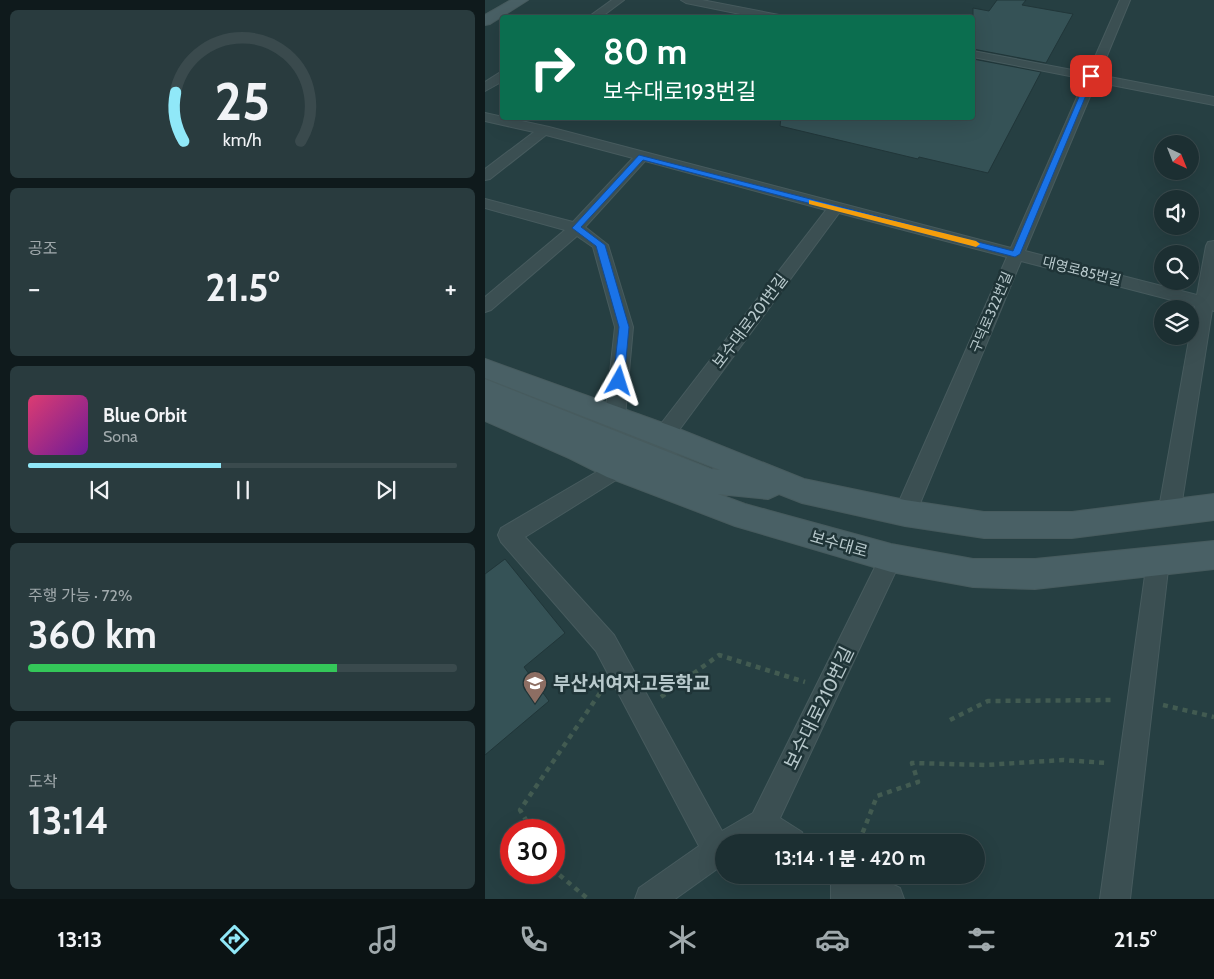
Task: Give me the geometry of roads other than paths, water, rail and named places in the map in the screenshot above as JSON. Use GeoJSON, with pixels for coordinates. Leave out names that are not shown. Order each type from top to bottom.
{"type":"FeatureCollection","features":[{"type":"Feature","properties":{"kind":"main road"},"geometry":{"type":"LineString","coordinates":[[485,10],[502,0]]}},
{"type":"Feature","properties":{"kind":"main road"},"geometry":{"type":"LineString","coordinates":[[485,21],[521,0]]}},
{"type":"Feature","properties":{"kind":"main road"},"geometry":{"type":"LineString","coordinates":[[485,368],[664,435],[802,491]]}},
{"type":"Feature","properties":{"kind":"main road"},"geometry":{"type":"LineString","coordinates":[[485,389],[709,480],[802,491],[905,513],[984,525],[1063,525],[1169,514],[1214,507]]}},
{"type":"Feature","properties":{"kind":"main road","name":"보수대로"},"geometry":{"type":"LineString","coordinates":[[485,410],[579,450],[617,469],[745,517],[891,558],[973,573],[1035,574],[1214,555]]}},
{"type":"Feature","properties":{"kind":"street"},"geometry":{"type":"LineString","coordinates":[[596,15],[619,0]]}},
{"type":"Feature","properties":{"kind":"street"},"geometry":{"type":"LineString","coordinates":[[686,0],[764,15]]}},
{"type":"Feature","properties":{"kind":"street","name":"구덕로322번길"},"geometry":{"type":"LineString","coordinates":[[905,513],[1125,0]]}},
{"type":"Feature","properties":{"kind":"street"},"geometry":{"type":"LineString","coordinates":[[975,54],[1214,101]]}},
{"type":"Feature","properties":{"kind":"street"},"geometry":{"type":"LineString","coordinates":[[485,87],[500,78]]}},
{"type":"Feature","properties":{"kind":"street","name":"대영로85번길"},"geometry":{"type":"LineString","coordinates":[[485,117],[544,130],[835,208],[1210,304]]}},
{"type":"Feature","properties":{"kind":"street"},"geometry":{"type":"LineString","coordinates":[[485,176],[544,130]]}},
{"type":"Feature","properties":{"kind":"street"},"geometry":{"type":"LineString","coordinates":[[485,306],[576,228],[642,157]]}},
{"type":"Feature","properties":{"kind":"street"},"geometry":{"type":"LineString","coordinates":[[485,203],[576,228],[600,245],[624,327],[615,417]]}},
{"type":"Feature","properties":{"kind":"street","name":"보수대로201번길"},"geometry":{"type":"LineString","coordinates":[[664,435],[835,208]]}},
{"type":"Feature","properties":{"kind":"street"},"geometry":{"type":"LineString","coordinates":[[1169,514],[1210,304],[1214,246]]}},
{"type":"Feature","properties":{"kind":"street"},"geometry":{"type":"LineString","coordinates":[[617,469],[509,535],[605,643],[641,710],[717,834]]}},
{"type":"Feature","properties":{"kind":"street","name":"보수대로210번길"},"geometry":{"type":"LineString","coordinates":[[763,823],[829,690],[891,558]]}},
{"type":"Feature","properties":{"kind":"street"},"geometry":{"type":"LineString","coordinates":[[1115,899],[1159,561]]}},
{"type":"Feature","properties":{"kind":"street"},"geometry":{"type":"LineString","coordinates":[[744,834],[763,823],[780,834]]}},
{"type":"Feature","properties":{"kind":"street"},"geometry":{"type":"LineString","coordinates":[[650,899],[715,852]]}},
{"type":"Feature","properties":{"kind":"street"},"geometry":{"type":"LineString","coordinates":[[844,884],[889,899]]}},
{"type":"Feature","properties":{"kind":"place","name":"부산서여자고등학교"},"geometry":{"type":"Point","coordinates":[535,704]}}]}
